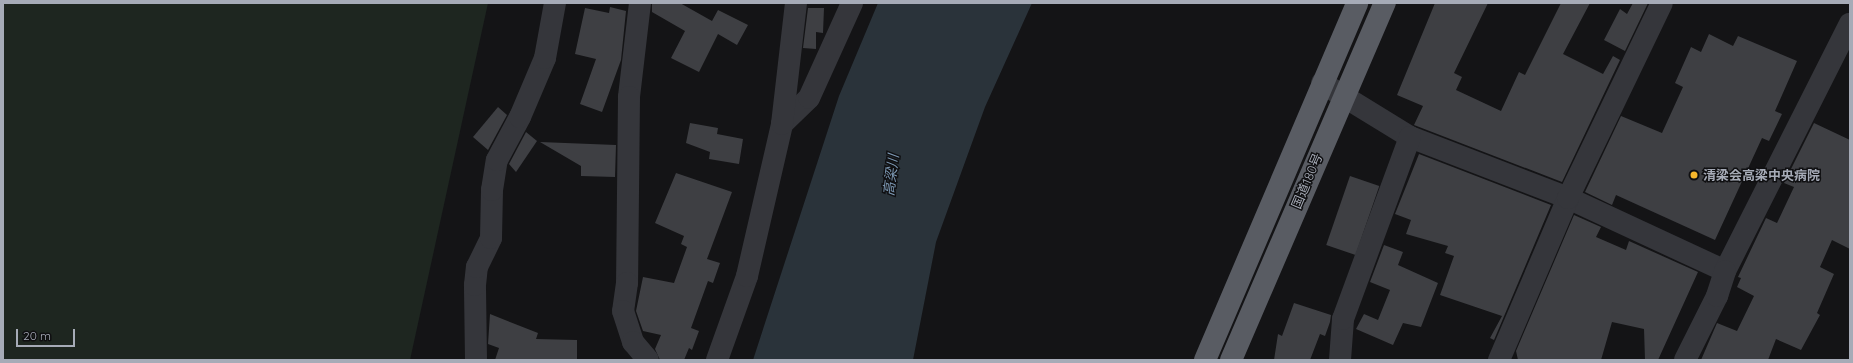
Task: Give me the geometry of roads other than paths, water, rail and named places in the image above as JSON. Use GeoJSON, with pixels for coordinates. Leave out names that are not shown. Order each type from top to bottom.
{"type":"FeatureCollection","features":[{"type":"Feature","properties":{"kind":"highway","name":"国道180号"},"geometry":{"type":"LineString","coordinates":[[1204,360],[1357,3]]}},
{"type":"Feature","properties":{"kind":"highway","name":"国道180号"},"geometry":{"type":"LineString","coordinates":[[1231,360],[1343,96],[1385,3]]}},
{"type":"Feature","properties":{"kind":"street"},"geometry":{"type":"LineString","coordinates":[[476,360],[477,267],[491,238],[492,190],[497,160],[520,117],[545,58],[556,3]]}},
{"type":"Feature","properties":{"kind":"street"},"geometry":{"type":"LineString","coordinates":[[640,3],[628,97],[627,283],[623,311],[633,342],[648,360]]}},
{"type":"Feature","properties":{"kind":"street"},"geometry":{"type":"LineString","coordinates":[[717,360],[747,276],[782,124],[796,3]]}},
{"type":"Feature","properties":{"kind":"street"},"geometry":{"type":"LineString","coordinates":[[782,124],[809,98],[852,3]]}},
{"type":"Feature","properties":{"kind":"street"},"geometry":{"type":"LineString","coordinates":[[1499,360],[1568,198],[1662,3]]}},
{"type":"Feature","properties":{"kind":"street"},"geometry":{"type":"LineString","coordinates":[[1685,360],[1717,296],[1726,271],[1850,24]]}},
{"type":"Feature","properties":{"kind":"street"},"geometry":{"type":"LineString","coordinates":[[1322,83],[1410,137],[1568,198],[1726,271]]}},
{"type":"Feature","properties":{"kind":"street"},"geometry":{"type":"LineString","coordinates":[[1340,360],[1342,319],[1410,137]]}},
{"type":"Feature","properties":{"kind":"water","name":"高梁川"},"geometry":{"type":"Polygon","coordinates":[[[878,3],[1032,3],[985,107],[936,242],[913,360],[753,360],[839,96],[878,3]]]}},
{"type":"Feature","properties":{"kind":"place","name":"清梁会高梁中央病院"},"geometry":{"type":"Point","coordinates":[1694,175]}}]}
